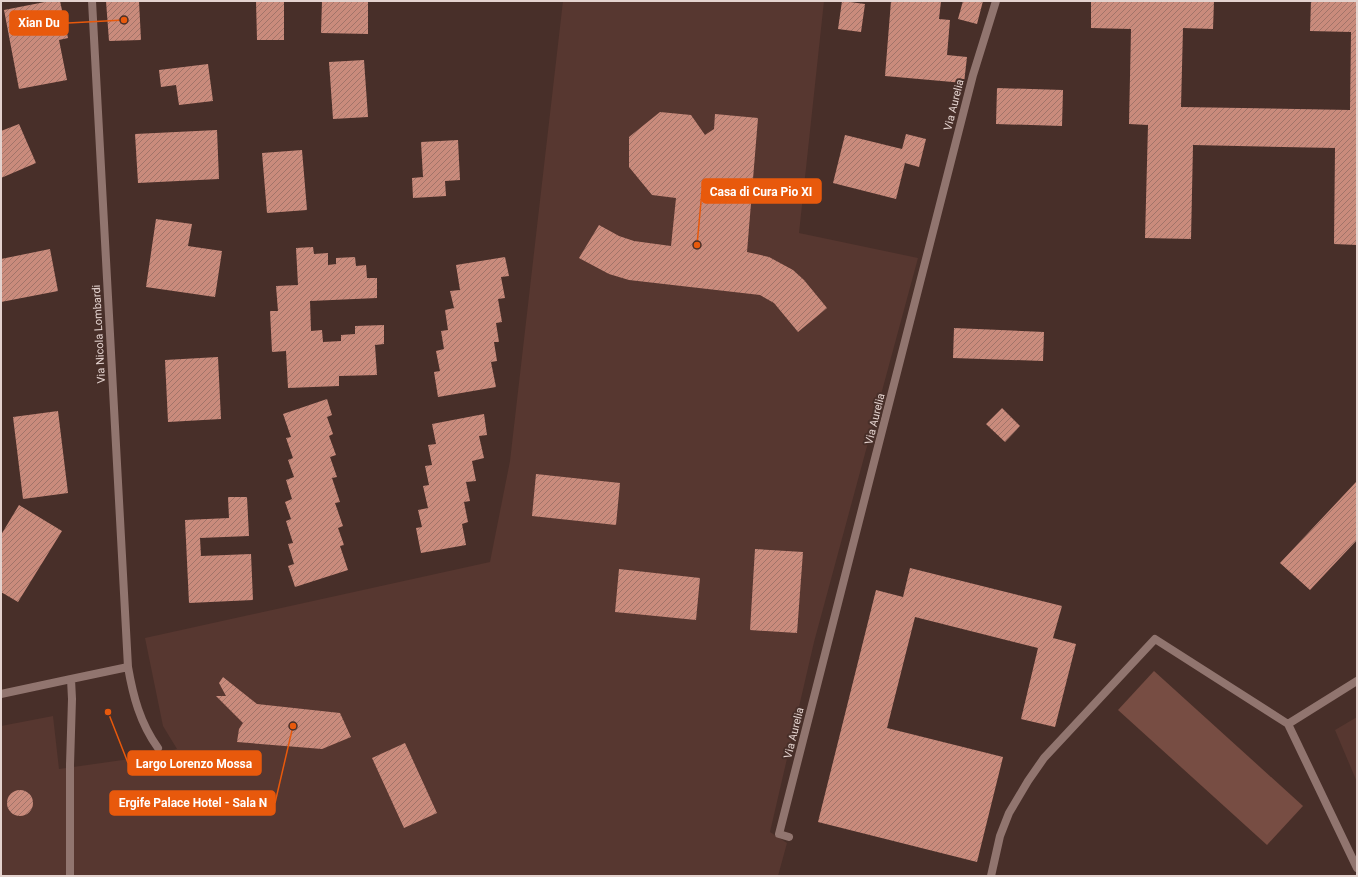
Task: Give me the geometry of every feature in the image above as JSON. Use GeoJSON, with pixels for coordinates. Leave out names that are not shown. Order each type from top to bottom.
{"type":"FeatureCollection","features":[{"type":"Feature","properties":{"kind":"street","name":"Via Nicola Lombardi"},"geometry":{"type":"LineString","coordinates":[[92,1],[128,666],[133,693],[141,719],[158,748]]}},
{"type":"Feature","properties":{"kind":"street","name":"Via Aurelia"},"geometry":{"type":"LineString","coordinates":[[789,837],[780,834],[781,827],[973,75],[996,1]]}},
{"type":"Feature","properties":{"kind":"street"},"geometry":{"type":"LineString","coordinates":[[992,876],[1000,836],[1009,813],[1028,780],[1044,758],[1155,639],[1288,724],[1357,868]]}},
{"type":"Feature","properties":{"kind":"street"},"geometry":{"type":"LineString","coordinates":[[1,694],[128,666]]}},
{"type":"Feature","properties":{"kind":"street"},"geometry":{"type":"LineString","coordinates":[[70,876],[71,678]]}},
{"type":"Feature","properties":{"kind":"street"},"geometry":{"type":"LineString","coordinates":[[1288,724],[1357,681]]}},
{"type":"Feature","properties":{"kind":"shaded area"},"geometry":{"type":"Polygon","coordinates":[[[563,1],[824,1],[799,233],[918,258],[814,642],[770,832],[787,843],[778,876],[1,876],[1,726],[53,716],[59,769],[144,757],[177,749],[163,726],[145,638],[490,562],[510,461],[563,1]]]}},
{"type":"Feature","properties":{"kind":"shaded area"},"geometry":{"type":"Polygon","coordinates":[[[1154,671],[1303,806],[1267,845],[1118,710],[1154,671]]]}},
{"type":"Feature","properties":{"kind":"shaded area"},"geometry":{"type":"Polygon","coordinates":[[[1357,717],[1357,782],[1335,730],[1357,717]]]}},
{"type":"Feature","properties":{"kind":"building"},"geometry":{"type":"Polygon","coordinates":[[[50,1],[60,1],[68,38],[59,40],[67,80],[19,89],[4,10],[50,1]]]}},
{"type":"Feature","properties":{"kind":"building"},"geometry":{"type":"Polygon","coordinates":[[[106,1],[139,1],[141,40],[109,41],[106,1]]]}},
{"type":"Feature","properties":{"kind":"building"},"geometry":{"type":"Polygon","coordinates":[[[256,1],[284,1],[284,40],[257,40],[256,1]]]}},
{"type":"Feature","properties":{"kind":"building"},"geometry":{"type":"Polygon","coordinates":[[[322,1],[368,1],[368,34],[321,33],[322,1]]]}},
{"type":"Feature","properties":{"kind":"building"},"geometry":{"type":"Polygon","coordinates":[[[842,1],[865,4],[861,32],[838,29],[842,1]]]}},
{"type":"Feature","properties":{"kind":"building"},"geometry":{"type":"Polygon","coordinates":[[[891,1],[941,1],[939,19],[950,20],[947,55],[967,57],[964,83],[885,76],[891,1]]]}},
{"type":"Feature","properties":{"kind":"building"},"geometry":{"type":"Polygon","coordinates":[[[963,1],[983,1],[977,24],[958,19],[963,1]]]}},
{"type":"Feature","properties":{"kind":"building"},"geometry":{"type":"Polygon","coordinates":[[[1091,1],[1214,1],[1213,29],[1183,28],[1181,107],[1350,110],[1351,32],[1310,31],[1311,1],[1357,1],[1357,245],[1334,244],[1335,148],[1193,145],[1191,239],[1145,238],[1148,125],[1129,124],[1131,29],[1091,28],[1091,1]]]}},
{"type":"Feature","properties":{"kind":"building"},"geometry":{"type":"Polygon","coordinates":[[[364,60],[368,117],[333,119],[329,62],[364,60]]]}},
{"type":"Feature","properties":{"kind":"building"},"geometry":{"type":"Polygon","coordinates":[[[208,64],[213,101],[179,105],[176,85],[161,87],[159,70],[208,64]]]}},
{"type":"Feature","properties":{"kind":"building"},"geometry":{"type":"Polygon","coordinates":[[[997,88],[1063,90],[1062,126],[996,124],[997,88]]]}},
{"type":"Feature","properties":{"kind":"building"},"geometry":{"type":"Polygon","coordinates":[[[660,112],[691,115],[705,135],[714,129],[715,114],[758,118],[747,252],[769,257],[793,270],[804,280],[827,308],[798,332],[774,303],[760,295],[629,280],[609,274],[579,258],[599,225],[619,236],[634,241],[671,246],[676,198],[652,195],[629,167],[629,137],[660,112]]]}},
{"type":"Feature","properties":{"kind":"building"},"geometry":{"type":"Polygon","coordinates":[[[19,124],[36,163],[1,178],[1,131],[19,124]]]}},
{"type":"Feature","properties":{"kind":"building"},"geometry":{"type":"Polygon","coordinates":[[[217,130],[219,179],[138,183],[135,134],[217,130]]]}},
{"type":"Feature","properties":{"kind":"building"},"geometry":{"type":"Polygon","coordinates":[[[906,134],[926,139],[919,167],[905,163],[896,199],[833,183],[845,135],[902,149],[906,134]]]}},
{"type":"Feature","properties":{"kind":"building"},"geometry":{"type":"Polygon","coordinates":[[[458,140],[460,180],[445,181],[446,196],[413,198],[412,178],[423,177],[421,142],[458,140]]]}},
{"type":"Feature","properties":{"kind":"building"},"geometry":{"type":"Polygon","coordinates":[[[302,150],[307,210],[267,213],[262,153],[302,150]]]}},
{"type":"Feature","properties":{"kind":"building"},"geometry":{"type":"Polygon","coordinates":[[[156,219],[192,224],[188,246],[222,251],[215,297],[146,287],[156,219]]]}},
{"type":"Feature","properties":{"kind":"building"},"geometry":{"type":"Polygon","coordinates":[[[313,247],[314,254],[328,253],[328,265],[336,264],[336,258],[355,257],[356,266],[366,265],[367,278],[377,278],[377,298],[310,301],[311,331],[322,330],[323,342],[341,341],[341,335],[355,334],[355,326],[384,325],[384,344],[375,345],[377,375],[339,376],[339,386],[288,388],[286,351],[272,352],[270,311],[278,311],[276,286],[298,285],[296,248],[313,247]]]}},
{"type":"Feature","properties":{"kind":"building"},"geometry":{"type":"Polygon","coordinates":[[[50,249],[58,291],[1,302],[1,259],[50,249]]]}},
{"type":"Feature","properties":{"kind":"building"},"geometry":{"type":"Polygon","coordinates":[[[505,257],[509,276],[501,277],[505,298],[498,299],[502,322],[496,323],[499,342],[494,342],[497,361],[491,362],[496,387],[438,397],[434,372],[440,371],[436,351],[444,349],[441,331],[448,330],[445,310],[454,308],[450,291],[460,290],[456,265],[505,257]]]}},
{"type":"Feature","properties":{"kind":"building"},"geometry":{"type":"Polygon","coordinates":[[[954,328],[1044,332],[1043,361],[953,358],[954,328]]]}},
{"type":"Feature","properties":{"kind":"building"},"geometry":{"type":"Polygon","coordinates":[[[218,357],[221,419],[168,422],[165,360],[218,357]]]}},
{"type":"Feature","properties":{"kind":"building"},"geometry":{"type":"Polygon","coordinates":[[[327,399],[332,415],[327,417],[333,434],[329,436],[336,455],[330,457],[337,477],[332,478],[340,502],[335,503],[343,526],[338,528],[344,545],[340,546],[348,570],[295,587],[288,566],[294,564],[288,544],[293,543],[286,521],[291,519],[285,502],[292,499],[286,480],[294,477],[288,460],[293,458],[286,438],[291,437],[283,414],[327,399]]]}},
{"type":"Feature","properties":{"kind":"building"},"geometry":{"type":"Polygon","coordinates":[[[1002,408],[1020,426],[1005,442],[986,424],[1002,408]]]}},
{"type":"Feature","properties":{"kind":"building"},"geometry":{"type":"Polygon","coordinates":[[[58,411],[68,493],[23,499],[13,417],[58,411]]]}},
{"type":"Feature","properties":{"kind":"building"},"geometry":{"type":"Polygon","coordinates":[[[484,414],[487,435],[479,436],[484,458],[472,461],[476,481],[466,482],[470,501],[464,502],[468,522],[462,524],[466,545],[421,553],[416,528],[422,527],[418,510],[428,508],[423,486],[429,485],[425,466],[432,465],[428,445],[436,444],[432,424],[484,414]]]}},
{"type":"Feature","properties":{"kind":"building"},"geometry":{"type":"Polygon","coordinates":[[[536,474],[620,483],[616,525],[532,516],[536,474]]]}},
{"type":"Feature","properties":{"kind":"building"},"geometry":{"type":"Polygon","coordinates":[[[1357,481],[1357,540],[1310,590],[1280,563],[1357,481]]]}},
{"type":"Feature","properties":{"kind":"building"},"geometry":{"type":"Polygon","coordinates":[[[228,497],[247,497],[249,536],[200,538],[201,556],[251,554],[253,600],[189,603],[185,520],[229,518],[228,497]]]}},
{"type":"Feature","properties":{"kind":"building"},"geometry":{"type":"Polygon","coordinates":[[[19,505],[62,531],[18,602],[1,592],[1,535],[19,505]]]}},
{"type":"Feature","properties":{"kind":"building"},"geometry":{"type":"Polygon","coordinates":[[[755,549],[803,552],[797,633],[750,630],[755,549]]]}},
{"type":"Feature","properties":{"kind":"building"},"geometry":{"type":"Polygon","coordinates":[[[910,568],[1062,606],[1053,638],[1076,644],[1055,727],[1021,719],[1038,648],[915,617],[887,728],[1003,757],[977,862],[818,822],[876,590],[903,597],[910,568]]]}},
{"type":"Feature","properties":{"kind":"building"},"geometry":{"type":"Polygon","coordinates":[[[619,569],[700,578],[696,620],[615,612],[619,569]]]}},
{"type":"Feature","properties":{"kind":"building"},"geometry":{"type":"Polygon","coordinates":[[[223,677],[257,704],[340,713],[351,737],[322,749],[237,742],[239,729],[243,723],[216,696],[226,696],[219,683],[223,677]]]}},
{"type":"Feature","properties":{"kind":"building"},"geometry":{"type":"Polygon","coordinates":[[[405,743],[437,813],[404,828],[372,758],[405,743]]]}},
{"type":"Feature","properties":{"kind":"building"},"geometry":{"type":"Polygon","coordinates":[[[20,790],[29,794],[33,803],[29,812],[20,816],[11,812],[7,803],[11,794],[20,790]]]}},
{"type":"Feature","properties":{"kind":"place","name":"Xian Du"},"geometry":{"type":"Point","coordinates":[124,20]}},
{"type":"Feature","properties":{"kind":"place","name":"Casa di Cura Pio XI"},"geometry":{"type":"Point","coordinates":[697,245]}},
{"type":"Feature","properties":{"kind":"place","name":"Largo Lorenzo Mossa"},"geometry":{"type":"Point","coordinates":[108,712]}},
{"type":"Feature","properties":{"kind":"place","name":"Ergife Palace Hotel - Sala N"},"geometry":{"type":"Point","coordinates":[293,726]}}]}
